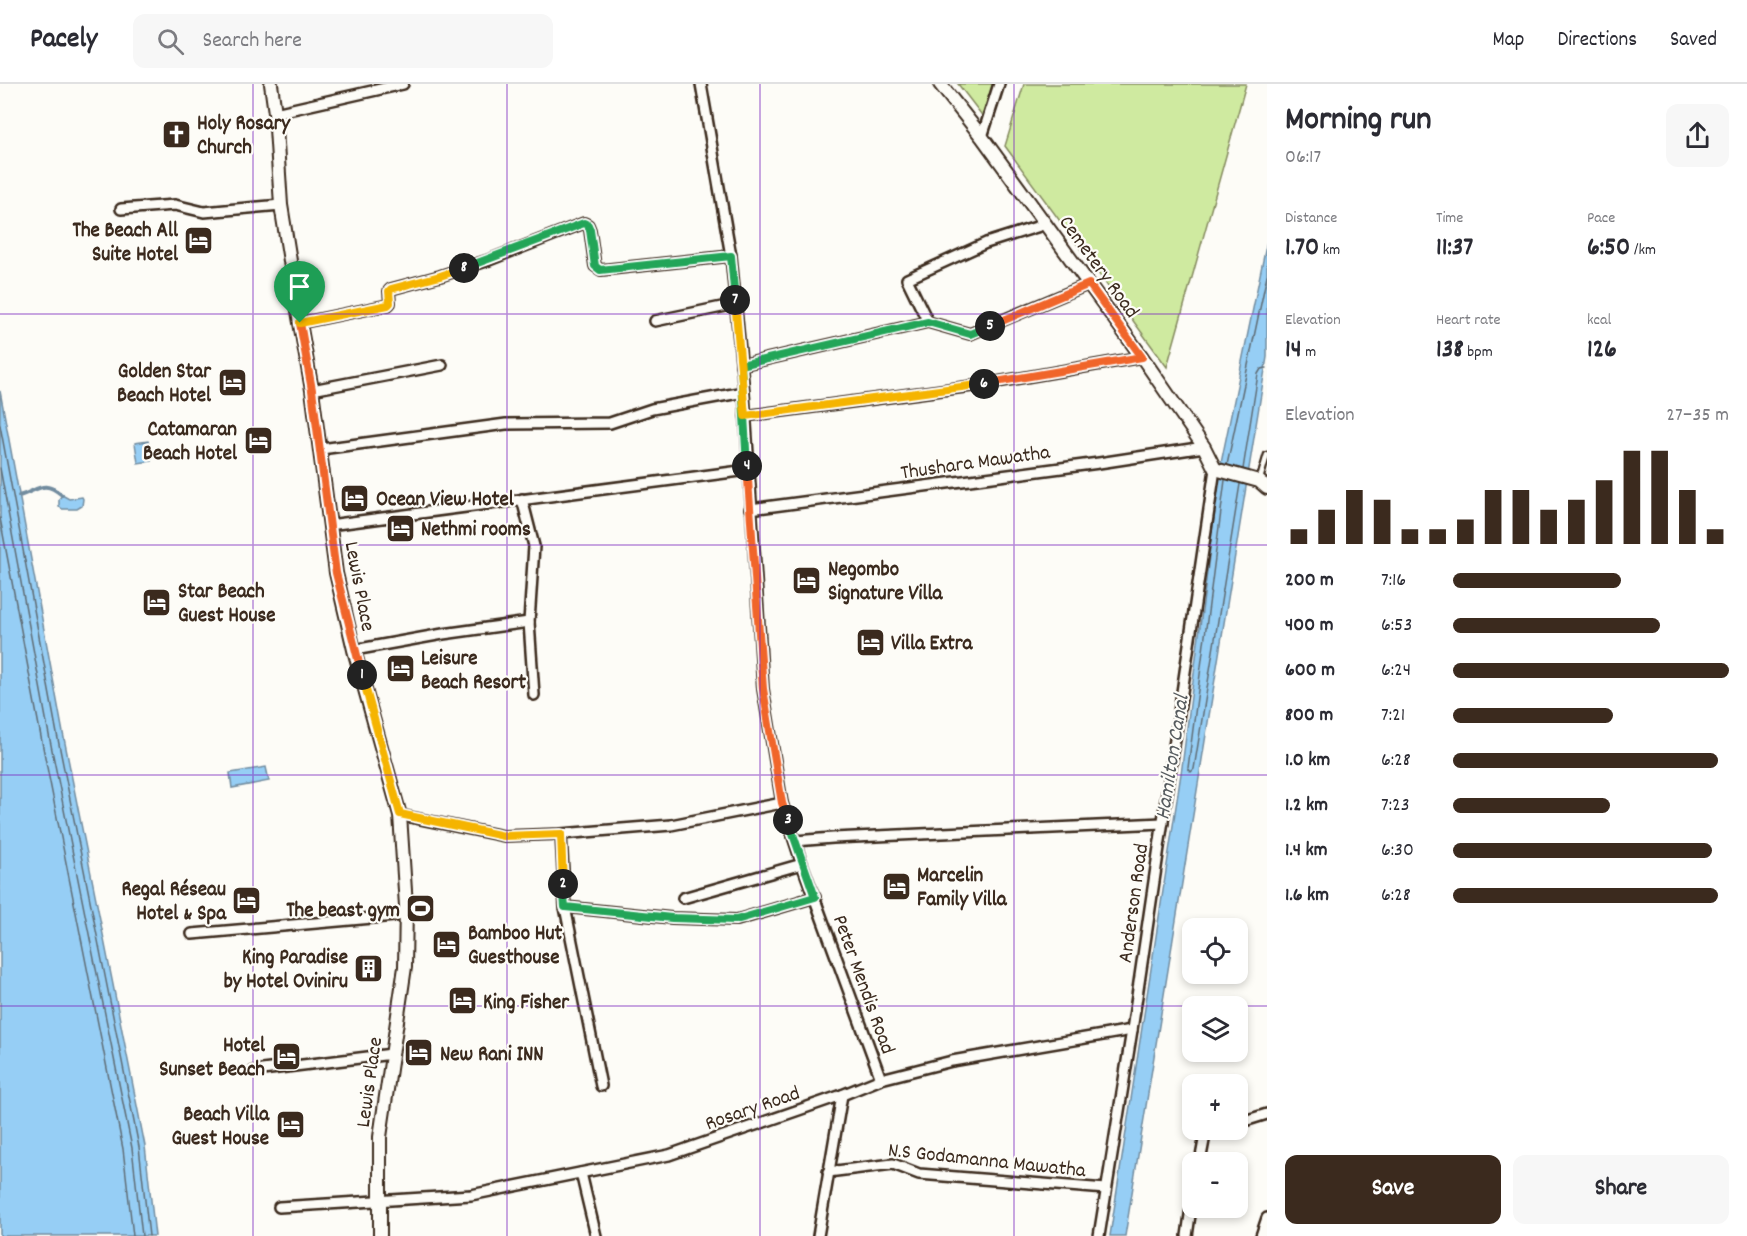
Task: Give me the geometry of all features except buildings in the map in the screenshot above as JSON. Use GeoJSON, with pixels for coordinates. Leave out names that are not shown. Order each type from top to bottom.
{"type":"FeatureCollection","features":[{"type":"Feature","properties":{"kind":"street","name":"Lewis Place"},"geometry":{"type":"LineString","coordinates":[[272,84],[281,205],[321,449],[336,573],[354,650],[400,814],[406,915],[405,967],[380,1137],[380,1236]]}},
{"type":"Feature","properties":{"kind":"street"},"geometry":{"type":"LineString","coordinates":[[275,113],[403,84]]}},
{"type":"Feature","properties":{"kind":"street","name":"Peter Mendis Road"},"geometry":{"type":"LineString","coordinates":[[701,84],[731,256],[744,392],[763,689],[782,803],[881,1079]]}},
{"type":"Feature","properties":{"kind":"street","name":"Cemetery Road"},"geometry":{"type":"LineString","coordinates":[[940,84],[1046,224],[1142,357],[1219,470]]}},
{"type":"Feature","properties":{"kind":"street"},"geometry":{"type":"LineString","coordinates":[[982,137],[999,84]]}},
{"type":"Feature","properties":{"kind":"street"},"geometry":{"type":"LineString","coordinates":[[121,209],[175,205],[204,212],[281,205]]}},
{"type":"Feature","properties":{"kind":"street"},"geometry":{"type":"LineString","coordinates":[[300,323],[388,305],[391,289],[489,260],[584,223],[590,230],[595,266],[600,270],[731,256]]}},
{"type":"Feature","properties":{"kind":"street"},"geometry":{"type":"LineString","coordinates":[[928,322],[907,279],[986,243],[1046,224]]}},
{"type":"Feature","properties":{"kind":"street"},"geometry":{"type":"LineString","coordinates":[[741,365],[928,322],[970,334],[1089,284]]}},
{"type":"Feature","properties":{"kind":"street"},"geometry":{"type":"LineString","coordinates":[[655,321],[736,304]]}},
{"type":"Feature","properties":{"kind":"street"},"geometry":{"type":"LineString","coordinates":[[745,416],[980,385],[1142,357]]}},
{"type":"Feature","properties":{"kind":"street"},"geometry":{"type":"LineString","coordinates":[[312,390],[442,365]]}},
{"type":"Feature","properties":{"kind":"street"},"geometry":{"type":"LineString","coordinates":[[321,449],[506,424],[610,423],[651,409],[744,392]]}},
{"type":"Feature","properties":{"kind":"street","name":"Thushara Mawatha"},"geometry":{"type":"LineString","coordinates":[[750,509],[1204,447]]}},
{"type":"Feature","properties":{"kind":"street"},"geometry":{"type":"LineString","coordinates":[[329,525],[748,470]]}},
{"type":"Feature","properties":{"kind":"street"},"geometry":{"type":"LineString","coordinates":[[1219,470],[1259,482]]}},
{"type":"Feature","properties":{"kind":"street","name":"Anderson Road"},"geometry":{"type":"LineString","coordinates":[[1099,1236],[1162,822],[1219,470]]}},
{"type":"Feature","properties":{"kind":"street"},"geometry":{"type":"LineString","coordinates":[[522,499],[534,546],[529,622],[534,695]]}},
{"type":"Feature","properties":{"kind":"street"},"geometry":{"type":"LineString","coordinates":[[354,650],[529,622]]}},
{"type":"Feature","properties":{"kind":"street"},"geometry":{"type":"LineString","coordinates":[[400,814],[504,836],[671,825],[782,803]]}},
{"type":"Feature","properties":{"kind":"street"},"geometry":{"type":"LineString","coordinates":[[795,841],[832,837],[1162,822]]}},
{"type":"Feature","properties":{"kind":"street"},"geometry":{"type":"LineString","coordinates":[[561,834],[565,907],[601,1086]]}},
{"type":"Feature","properties":{"kind":"street"},"geometry":{"type":"LineString","coordinates":[[683,898],[802,864]]}},
{"type":"Feature","properties":{"kind":"street"},"geometry":{"type":"LineString","coordinates":[[565,907],[672,918],[736,920],[815,897]]}},
{"type":"Feature","properties":{"kind":"street"},"geometry":{"type":"LineString","coordinates":[[192,934],[406,915]]}},
{"type":"Feature","properties":{"kind":"street","name":"Rosary Road"},"geometry":{"type":"LineString","coordinates":[[279,1208],[471,1195],[669,1155],[842,1095],[881,1079],[952,1061],[1132,1030]]}},
{"type":"Feature","properties":{"kind":"street"},"geometry":{"type":"LineString","coordinates":[[254,1071],[392,1054]]}},
{"type":"Feature","properties":{"kind":"street"},"geometry":{"type":"LineString","coordinates":[[818,1236],[842,1095]]}},
{"type":"Feature","properties":{"kind":"street"},"geometry":{"type":"LineString","coordinates":[[1248,1120],[1267,1114]]}},
{"type":"Feature","properties":{"kind":"street","name":"N.S Godamanna Mawatha"},"geometry":{"type":"LineString","coordinates":[[828,1172],[893,1164],[919,1174],[1106,1189]]}},
{"type":"Feature","properties":{"kind":"street"},"geometry":{"type":"LineString","coordinates":[[581,1173],[596,1236]]}},
{"type":"Feature","properties":{"kind":"street"},"geometry":{"type":"LineString","coordinates":[[1187,1236],[1190,1218]]}},
{"type":"Feature","properties":{"kind":"street"},"geometry":{"type":"LineString","coordinates":[[1261,1236],[1267,1218]]}},
{"type":"Feature","properties":{"kind":"lane"},"geometry":{"type":"LineString","coordinates":[[1259,482],[1267,455]]}},
{"type":"Feature","properties":{"kind":"green space"},"geometry":{"type":"Polygon","coordinates":[[[958,84],[1000,84],[991,127],[958,84]]]}},
{"type":"Feature","properties":{"kind":"green space"},"geometry":{"type":"Polygon","coordinates":[[[1024,84],[1246,84],[1167,367],[1005,146],[1024,84]]]}},
{"type":"Feature","properties":{"kind":"water"},"geometry":{"type":"Polygon","coordinates":[[[1267,241],[1267,357],[1125,1236],[1110,1236],[1182,767],[1221,463],[1267,241]]]}},
{"type":"Feature","properties":{"kind":"water"},"geometry":{"type":"Polygon","coordinates":[[[0,391],[63,733],[145,1146],[155,1236],[0,1236],[0,391]]]}},
{"type":"Feature","properties":{"kind":"water"},"geometry":{"type":"Polygon","coordinates":[[[148,441],[151,461],[138,463],[135,443],[148,441]]]}},
{"type":"Feature","properties":{"kind":"water"},"geometry":{"type":"Polygon","coordinates":[[[62,495],[69,499],[82,497],[82,506],[77,509],[62,509],[59,506],[59,499],[62,495]]]}},
{"type":"Feature","properties":{"kind":"water"},"geometry":{"type":"Polygon","coordinates":[[[266,767],[269,781],[232,788],[230,773],[266,767]]]}},
{"type":"Feature","properties":{"kind":"waterway"},"geometry":{"type":"LineString","coordinates":[[19,496],[41,487],[56,490],[62,495]]}},
{"type":"Feature","properties":{"kind":"place","name":"Holy Rosary Church"},"geometry":{"type":"Point","coordinates":[176,134]}},
{"type":"Feature","properties":{"kind":"place","name":"The Beach All Suite Hotel"},"geometry":{"type":"Point","coordinates":[199,241]}},
{"type":"Feature","properties":{"kind":"place","name":"Golden Star Beach Hotel"},"geometry":{"type":"Point","coordinates":[232,382]}},
{"type":"Feature","properties":{"kind":"place","name":"Catamaran Beach Hotel"},"geometry":{"type":"Point","coordinates":[258,440]}},
{"type":"Feature","properties":{"kind":"place","name":"Ocean View Hotel"},"geometry":{"type":"Point","coordinates":[355,498]}},
{"type":"Feature","properties":{"kind":"place","name":"Nethmi rooms"},"geometry":{"type":"Point","coordinates":[400,528]}},
{"type":"Feature","properties":{"kind":"place","name":"Negombo Signature Villa"},"geometry":{"type":"Point","coordinates":[807,580]}},
{"type":"Feature","properties":{"kind":"place","name":"Star Beach Guest House"},"geometry":{"type":"Point","coordinates":[157,602]}},
{"type":"Feature","properties":{"kind":"place","name":"Villa Extra"},"geometry":{"type":"Point","coordinates":[870,642]}},
{"type":"Feature","properties":{"kind":"place","name":"Leisure Beach Resort"},"geometry":{"type":"Point","coordinates":[400,669]}},
{"type":"Feature","properties":{"kind":"place","name":"Marcelin Family Villa"},"geometry":{"type":"Point","coordinates":[896,886]}},
{"type":"Feature","properties":{"kind":"place","name":"Regal Réseau Hotel & Spa"},"geometry":{"type":"Point","coordinates":[247,900]}},
{"type":"Feature","properties":{"kind":"place","name":"The beast gym"},"geometry":{"type":"Point","coordinates":[421,909]}},
{"type":"Feature","properties":{"kind":"place","name":"Bamboo Hut Guesthouse"},"geometry":{"type":"Point","coordinates":[447,944]}},
{"type":"Feature","properties":{"kind":"place","name":"King Paradise by Hotel Oviniru"},"geometry":{"type":"Point","coordinates":[369,968]}},
{"type":"Feature","properties":{"kind":"place","name":"King Fisher"},"geometry":{"type":"Point","coordinates":[462,1001]}},
{"type":"Feature","properties":{"kind":"place","name":"New Rani INN"},"geometry":{"type":"Point","coordinates":[419,1053]}},
{"type":"Feature","properties":{"kind":"place","name":"Hotel Sunset Beach"},"geometry":{"type":"Point","coordinates":[286,1056]}},
{"type":"Feature","properties":{"kind":"place","name":"Beach Villa Guest House"},"geometry":{"type":"Point","coordinates":[290,1125]}},
{"type":"Feature","properties":{"kind":"route"},"geometry":{"type":"LineString","coordinates":[[300,323],[321,449],[336,573],[354,650],[400,814],[504,836],[561,834],[565,907],[672,918],[736,920],[815,897],[782,803],[763,689],[741,365],[928,322],[970,334],[1089,284],[1142,357],[980,385],[745,416],[744,392],[741,365],[731,256],[600,270],[595,266],[590,230],[584,223],[489,260],[391,289],[388,305],[300,323]]}},
{"type":"Feature","properties":{"kind":"water label","name":"Hamilton Canal"},"geometry":{"type":"Point","coordinates":[1170,757]}}]}
